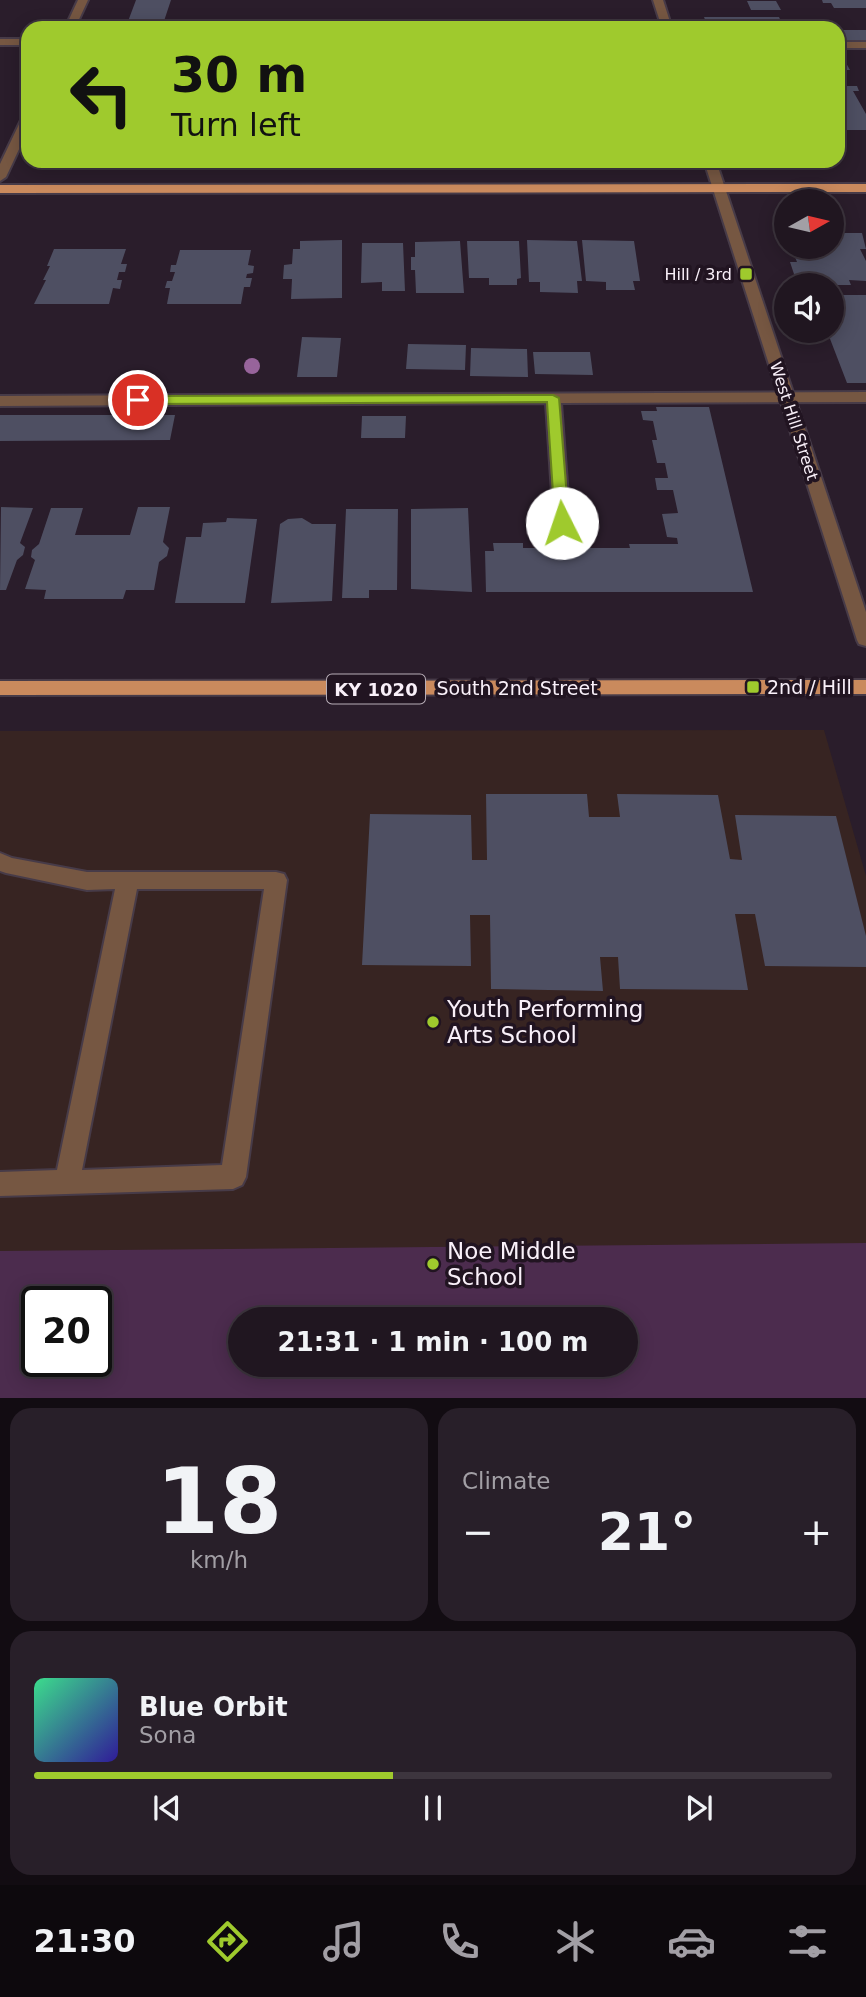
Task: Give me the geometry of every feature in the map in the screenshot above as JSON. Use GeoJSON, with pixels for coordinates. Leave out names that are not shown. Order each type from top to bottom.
{"type":"FeatureCollection","features":[{"type":"Feature","properties":{"kind":"main road"},"geometry":{"type":"LineString","coordinates":[[0,189],[866,188]]}},
{"type":"Feature","properties":{"kind":"main road","name":"South 2nd Street"},"geometry":{"type":"LineString","coordinates":[[0,688],[866,687]]}},
{"type":"Feature","properties":{"kind":"street"},"geometry":{"type":"LineString","coordinates":[[73,21],[83,0]]}},
{"type":"Feature","properties":{"kind":"street"},"geometry":{"type":"LineString","coordinates":[[658,0],[665,21]]}},
{"type":"Feature","properties":{"kind":"street"},"geometry":{"type":"LineString","coordinates":[[0,42],[21,42]]}},
{"type":"Feature","properties":{"kind":"street"},"geometry":{"type":"LineString","coordinates":[[845,45],[866,45]]}},
{"type":"Feature","properties":{"kind":"street"},"geometry":{"type":"LineString","coordinates":[[0,177],[21,133]]}},
{"type":"Feature","properties":{"kind":"street","name":"West Hill Street"},"geometry":{"type":"LineString","coordinates":[[712,168],[866,640]]}},
{"type":"Feature","properties":{"kind":"street"},"geometry":{"type":"LineString","coordinates":[[0,401],[866,397]]}},
{"type":"Feature","properties":{"kind":"street"},"geometry":{"type":"LineString","coordinates":[[0,861],[6,865],[88,881],[276,880],[233,1177],[0,1184]]}},
{"type":"Feature","properties":{"kind":"street"},"geometry":{"type":"LineString","coordinates":[[68,1182],[128,881]]}},
{"type":"Feature","properties":{"kind":"lane"},"geometry":{"type":"LineString","coordinates":[[553,398],[562,523]]}},
{"type":"Feature","properties":{"kind":"shaded area","name":"Youth Performing Arts School"},"geometry":{"type":"Polygon","coordinates":[[[824,730],[866,876],[866,1398],[0,1398],[0,731],[824,730]]]}},
{"type":"Feature","properties":{"kind":"shaded area"},"geometry":{"type":"Polygon","coordinates":[[[866,1243],[866,1398],[0,1398],[0,1251],[866,1243]]]}},
{"type":"Feature","properties":{"kind":"building"},"geometry":{"type":"Polygon","coordinates":[[[136,0],[171,0],[164,21],[128,21],[136,0]]]}},
{"type":"Feature","properties":{"kind":"building"},"geometry":{"type":"Polygon","coordinates":[[[822,0],[866,0],[866,8],[834,8],[831,3],[823,3],[822,0]]]}},
{"type":"Feature","properties":{"kind":"building"},"geometry":{"type":"Polygon","coordinates":[[[747,1],[776,1],[781,10],[751,10],[747,1]]]}},
{"type":"Feature","properties":{"kind":"building"},"geometry":{"type":"Polygon","coordinates":[[[704,17],[779,17],[781,21],[705,21],[704,17]]]}},
{"type":"Feature","properties":{"kind":"building"},"geometry":{"type":"Polygon","coordinates":[[[845,30],[866,30],[866,41],[845,41],[845,30]]]}},
{"type":"Feature","properties":{"kind":"building"},"geometry":{"type":"Polygon","coordinates":[[[845,86],[857,86],[859,91],[853,91],[866,114],[866,130],[845,130],[845,86]]]}},
{"type":"Feature","properties":{"kind":"building"},"geometry":{"type":"Polygon","coordinates":[[[844,233],[862,233],[866,249],[860,249],[866,261],[866,281],[849,280],[851,285],[844,285],[844,273],[794,273],[790,262],[797,262],[796,259],[844,259],[844,233]]]}},
{"type":"Feature","properties":{"kind":"building"},"geometry":{"type":"Polygon","coordinates":[[[342,240],[342,298],[291,299],[292,279],[283,279],[284,265],[292,264],[293,249],[300,249],[300,241],[342,240]]]}},
{"type":"Feature","properties":{"kind":"building"},"geometry":{"type":"Polygon","coordinates":[[[527,240],[577,241],[582,281],[577,281],[578,293],[540,292],[540,282],[529,282],[527,240]]]}},
{"type":"Feature","properties":{"kind":"building"},"geometry":{"type":"Polygon","coordinates":[[[582,240],[634,241],[640,281],[633,281],[635,290],[606,290],[606,282],[586,281],[582,240]]]}},
{"type":"Feature","properties":{"kind":"building"},"geometry":{"type":"Polygon","coordinates":[[[460,241],[464,293],[416,293],[415,270],[411,270],[411,257],[415,257],[415,242],[460,241]]]}},
{"type":"Feature","properties":{"kind":"building"},"geometry":{"type":"Polygon","coordinates":[[[467,241],[519,241],[521,278],[517,279],[517,285],[489,285],[489,278],[469,278],[467,241]]]}},
{"type":"Feature","properties":{"kind":"building"},"geometry":{"type":"Polygon","coordinates":[[[362,243],[403,243],[405,291],[382,291],[382,282],[361,283],[362,243]]]}},
{"type":"Feature","properties":{"kind":"building"},"geometry":{"type":"Polygon","coordinates":[[[54,249],[126,249],[121,264],[127,264],[125,272],[119,272],[117,280],[122,280],[120,289],[113,288],[109,304],[34,304],[46,280],[43,280],[54,249]]]}},
{"type":"Feature","properties":{"kind":"building"},"geometry":{"type":"Polygon","coordinates":[[[180,250],[251,250],[248,265],[254,266],[253,273],[247,274],[246,278],[252,278],[250,287],[244,287],[241,304],[167,304],[170,288],[165,288],[167,281],[172,281],[175,272],[170,272],[171,265],[176,265],[180,250]]]}},
{"type":"Feature","properties":{"kind":"building"},"geometry":{"type":"Polygon","coordinates":[[[844,295],[866,295],[866,383],[847,383],[832,343],[844,343],[844,295]]]}},
{"type":"Feature","properties":{"kind":"building"},"geometry":{"type":"Polygon","coordinates":[[[302,337],[341,338],[337,377],[297,377],[302,337]]]}},
{"type":"Feature","properties":{"kind":"building"},"geometry":{"type":"Polygon","coordinates":[[[408,344],[466,345],[465,370],[406,369],[408,344]]]}},
{"type":"Feature","properties":{"kind":"building"},"geometry":{"type":"Polygon","coordinates":[[[471,348],[527,349],[528,377],[470,376],[471,348]]]}},
{"type":"Feature","properties":{"kind":"building"},"geometry":{"type":"Polygon","coordinates":[[[533,352],[590,352],[593,375],[535,374],[533,352]]]}},
{"type":"Feature","properties":{"kind":"building"},"geometry":{"type":"Polygon","coordinates":[[[656,407],[709,407],[753,592],[486,592],[485,551],[494,551],[493,543],[523,543],[523,548],[630,548],[629,544],[678,544],[677,538],[667,537],[662,514],[678,513],[673,490],[657,490],[655,478],[668,478],[665,463],[657,463],[652,440],[657,440],[653,421],[643,420],[641,411],[657,411],[656,407]]]}},
{"type":"Feature","properties":{"kind":"building"},"geometry":{"type":"Polygon","coordinates":[[[0,415],[175,415],[170,440],[0,441],[0,415]]]}},
{"type":"Feature","properties":{"kind":"building"},"geometry":{"type":"Polygon","coordinates":[[[362,416],[406,416],[405,438],[361,438],[362,416]]]}},
{"type":"Feature","properties":{"kind":"building"},"geometry":{"type":"Polygon","coordinates":[[[1,507],[33,508],[20,543],[25,547],[23,555],[17,560],[6,590],[0,590],[1,507]]]}},
{"type":"Feature","properties":{"kind":"building"},"geometry":{"type":"Polygon","coordinates":[[[138,507],[170,507],[163,542],[169,548],[167,556],[159,562],[154,590],[126,590],[123,599],[44,599],[46,590],[25,589],[35,560],[31,557],[32,550],[39,544],[51,508],[83,508],[75,535],[130,535],[138,507]]]}},
{"type":"Feature","properties":{"kind":"building"},"geometry":{"type":"Polygon","coordinates":[[[468,508],[472,592],[411,589],[411,509],[468,508]]]}},
{"type":"Feature","properties":{"kind":"building"},"geometry":{"type":"Polygon","coordinates":[[[346,509],[398,509],[397,590],[369,590],[369,598],[342,598],[346,509]]]}},
{"type":"Feature","properties":{"kind":"building"},"geometry":{"type":"Polygon","coordinates":[[[227,518],[257,519],[245,603],[175,603],[186,537],[201,537],[203,523],[226,522],[227,518]]]}},
{"type":"Feature","properties":{"kind":"building"},"geometry":{"type":"Polygon","coordinates":[[[302,518],[312,524],[336,524],[332,601],[271,603],[280,524],[288,519],[302,518]]]}},
{"type":"Feature","properties":{"kind":"building"},"geometry":{"type":"Polygon","coordinates":[[[486,794],[587,794],[589,817],[620,817],[617,794],[718,795],[730,859],[742,860],[735,815],[836,816],[866,936],[866,967],[765,966],[755,914],[735,914],[748,990],[620,989],[618,957],[600,957],[603,991],[491,989],[490,915],[470,915],[471,966],[362,965],[370,814],[471,815],[472,860],[487,860],[486,794]]]}},
{"type":"Feature","properties":{"kind":"place","name":"Hill / 3rd"},"geometry":{"type":"Point","coordinates":[746,274]}},
{"type":"Feature","properties":{"kind":"place","name":"2nd / Hill"},"geometry":{"type":"Point","coordinates":[753,687]}},
{"type":"Feature","properties":{"kind":"place","name":"Youth Performing Arts School"},"geometry":{"type":"Point","coordinates":[433,1022]}},
{"type":"Feature","properties":{"kind":"place","name":"Noe Middle School"},"geometry":{"type":"Point","coordinates":[433,1264]}},
{"type":"Feature","properties":{"kind":"route"},"geometry":{"type":"LineString","coordinates":[[138,400],[553,398],[562,523]]}}]}
